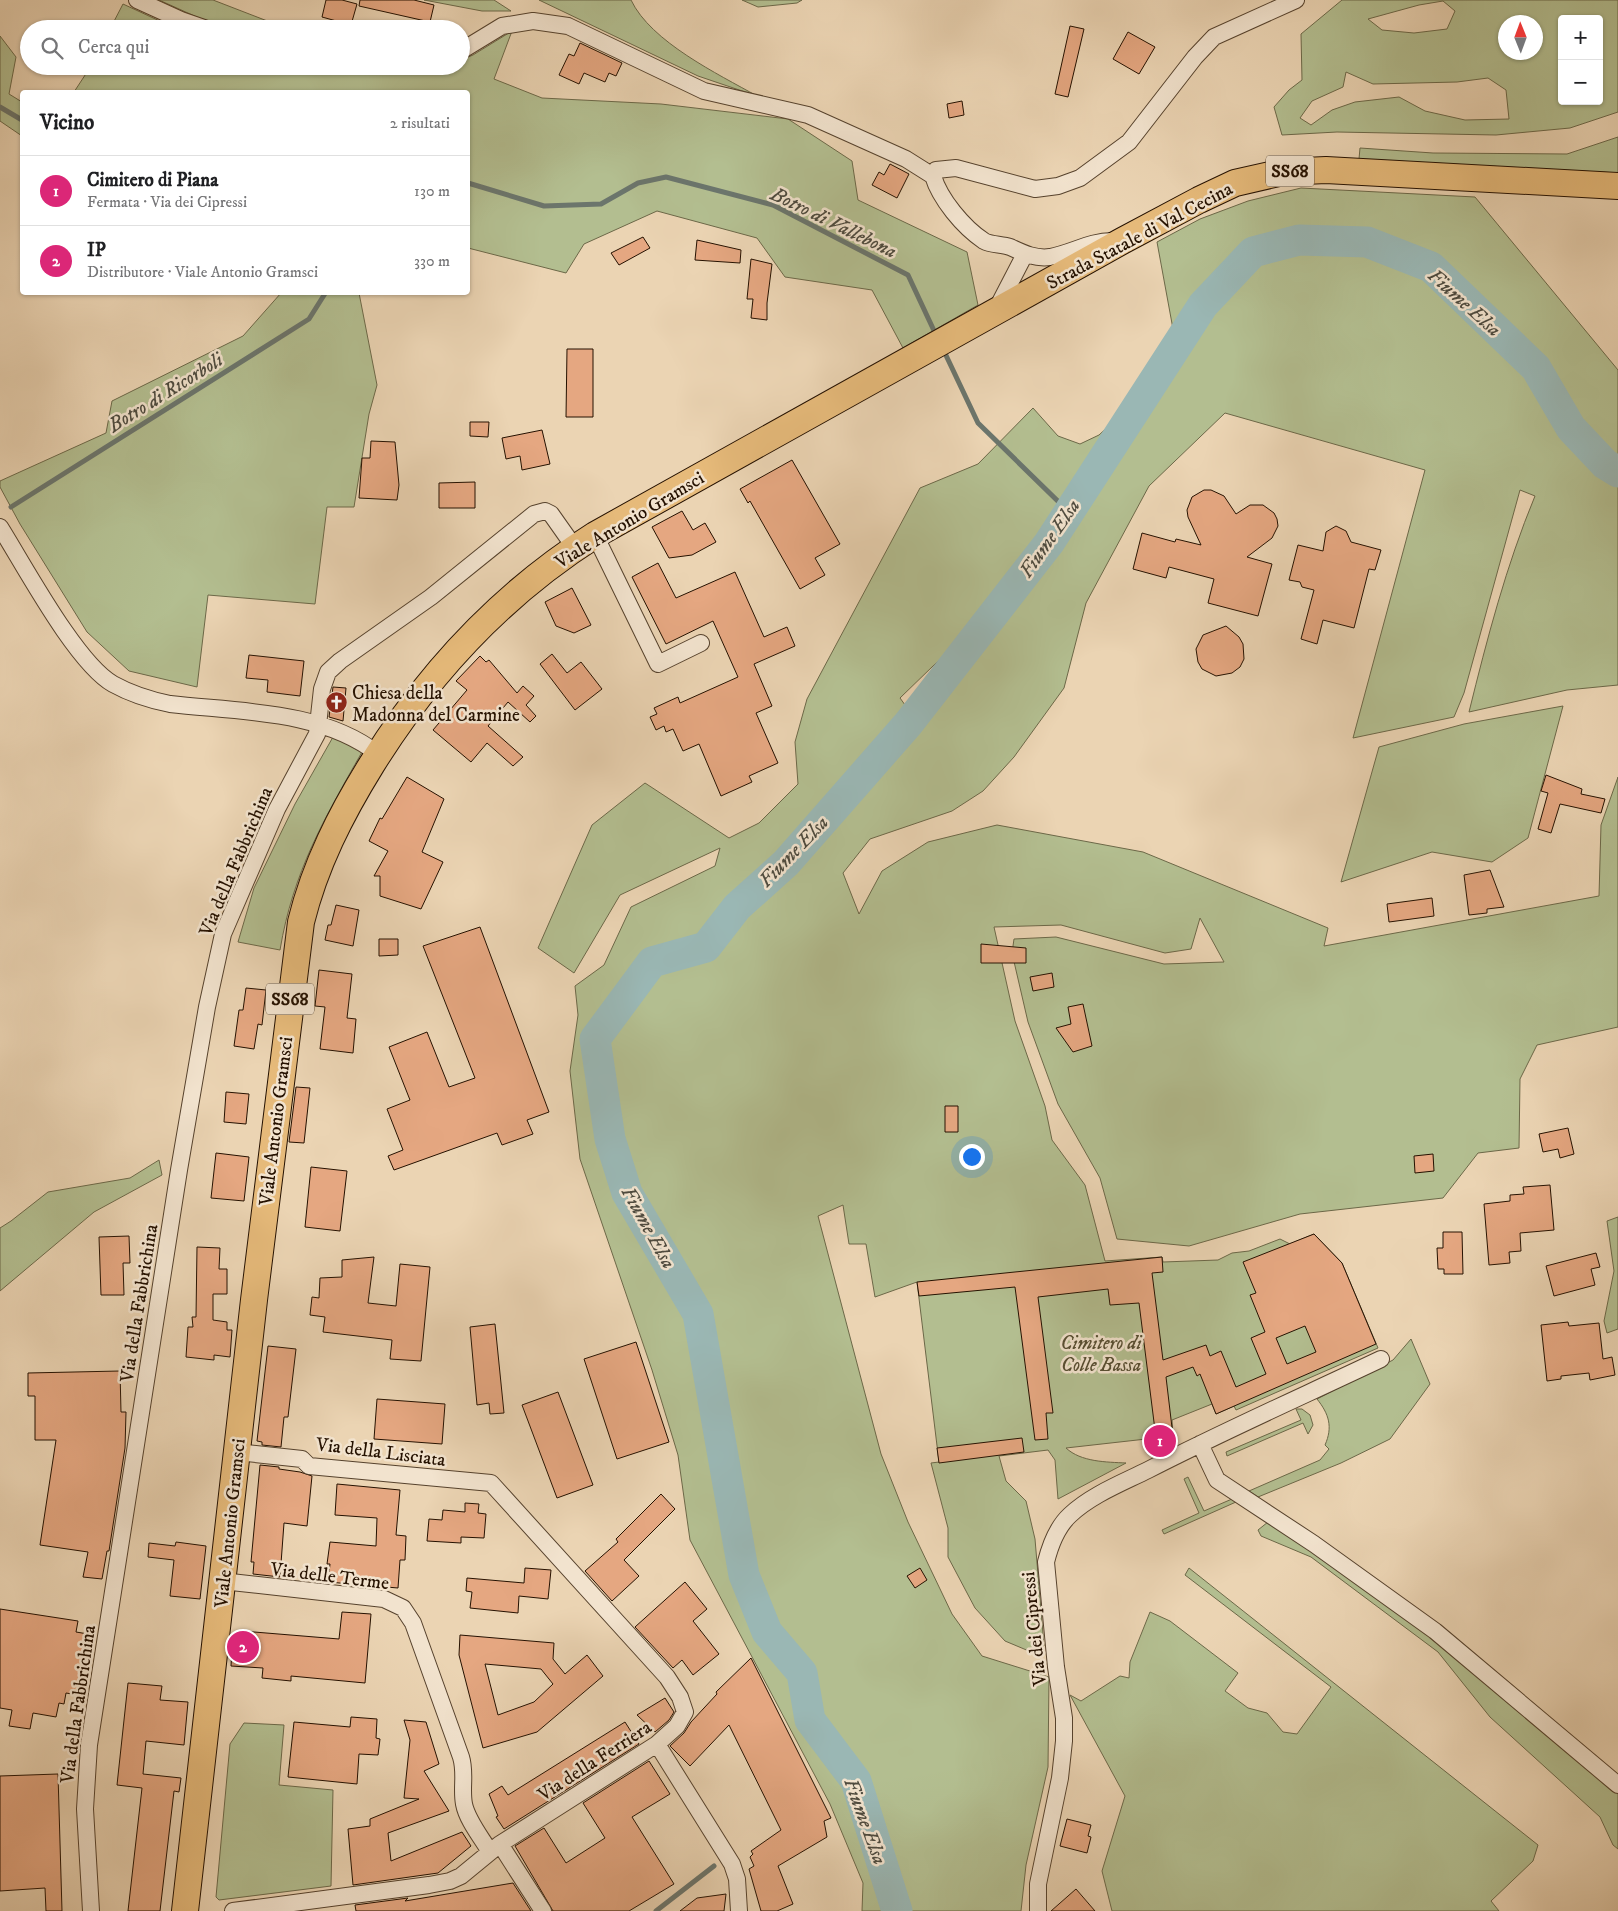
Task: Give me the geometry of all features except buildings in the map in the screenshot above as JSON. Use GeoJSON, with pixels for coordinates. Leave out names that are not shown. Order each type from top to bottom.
{"type":"FeatureCollection","features":[{"type":"Feature","properties":{"kind":"main road","name":"Strada Statale di Val Cecina"},"geometry":{"type":"LineString","coordinates":[[943,341],[1122,241],[1228,186],[1258,177],[1288,172],[1365,170],[1618,186]]}},
{"type":"Feature","properties":{"kind":"main road","name":"Viale Antonio Gramsci"},"geometry":{"type":"LineString","coordinates":[[185,1911],[294,958],[301,922],[311,888],[333,832],[378,754],[416,698],[465,640],[507,600],[585,542],[943,341]]}},
{"type":"Feature","properties":{"kind":"street"},"geometry":{"type":"LineString","coordinates":[[137,0],[181,20]]}},
{"type":"Feature","properties":{"kind":"street"},"geometry":{"type":"LineString","coordinates":[[933,176],[936,170],[956,168],[1035,189],[1058,186],[1080,178],[1129,142],[1163,102],[1195,56],[1214,37],[1296,0]]}},
{"type":"Feature","properties":{"kind":"street"},"geometry":{"type":"LineString","coordinates":[[470,46],[502,26],[533,21],[568,26],[704,91],[808,115],[906,159],[933,176],[936,186],[965,225],[986,242],[1007,246],[1025,254],[1050,257],[1094,242],[1122,241]]}},
{"type":"Feature","properties":{"kind":"street"},"geometry":{"type":"LineString","coordinates":[[995,312],[1025,254]]}},
{"type":"Feature","properties":{"kind":"street","name":"Via della Fabbrichina"},"geometry":{"type":"LineString","coordinates":[[91,1911],[86,1830],[86,1774],[179,1170],[216,960],[223,934],[244,881],[281,800],[312,745],[320,723],[323,685],[328,672],[335,665],[431,597],[532,515],[543,512],[551,514],[585,542]]}},
{"type":"Feature","properties":{"kind":"street"},"geometry":{"type":"LineString","coordinates":[[0,527],[66,633],[96,668],[112,683],[148,700],[320,723],[351,735],[378,754]]}},
{"type":"Feature","properties":{"kind":"street"},"geometry":{"type":"LineString","coordinates":[[585,542],[658,664],[702,642]]}},
{"type":"Feature","properties":{"kind":"street","name":"Via dei Cipressi"},"geometry":{"type":"LineString","coordinates":[[1038,1911],[1038,1884],[1061,1771],[1064,1741],[1064,1718],[1056,1667],[1046,1562],[1050,1546],[1068,1517],[1082,1504],[1200,1444],[1381,1359]]}},
{"type":"Feature","properties":{"kind":"street"},"geometry":{"type":"LineString","coordinates":[[1200,1444],[1217,1480],[1314,1544],[1435,1631],[1618,1785]]}},
{"type":"Feature","properties":{"kind":"street","name":"Via della Lisciata"},"geometry":{"type":"LineString","coordinates":[[237,1452],[302,1459],[309,1466],[491,1483]]}},
{"type":"Feature","properties":{"kind":"street","name":"Via della Ferriera"},"geometry":{"type":"LineString","coordinates":[[234,1911],[450,1881],[461,1876],[495,1848],[657,1744],[684,1716],[684,1704],[677,1691],[491,1483]]}},
{"type":"Feature","properties":{"kind":"street","name":"Via delle Terme"},"geometry":{"type":"LineString","coordinates":[[222,1582],[384,1599],[403,1608],[416,1629],[461,1757],[465,1774],[463,1798],[466,1809],[543,1911]]}},
{"type":"Feature","properties":{"kind":"street"},"geometry":{"type":"LineString","coordinates":[[657,1744],[732,1864],[737,1879],[739,1911]]}},
{"type":"Feature","properties":{"kind":"green space"},"geometry":{"type":"Polygon","coordinates":[[[159,0],[213,0],[265,20],[206,20],[159,0]]]}},
{"type":"Feature","properties":{"kind":"green space"},"geometry":{"type":"Polygon","coordinates":[[[424,0],[494,0],[511,11],[482,11],[424,0]]]}},
{"type":"Feature","properties":{"kind":"green space"},"geometry":{"type":"Polygon","coordinates":[[[539,0],[631,0],[654,30],[669,43],[705,67],[757,96],[698,76],[539,0]]]}},
{"type":"Feature","properties":{"kind":"green space"},"geometry":{"type":"Polygon","coordinates":[[[742,0],[802,0],[797,3],[758,7],[742,0]]]}},
{"type":"Feature","properties":{"kind":"green space"},"geometry":{"type":"Polygon","coordinates":[[[1342,0],[1618,0],[1618,112],[1570,128],[1496,135],[1337,132],[1282,135],[1274,107],[1289,90],[1302,80],[1301,34],[1342,0]],[[1443,1],[1419,5],[1368,19],[1382,30],[1414,33],[1447,29],[1455,11],[1443,1]],[[1346,72],[1343,87],[1312,101],[1300,118],[1311,125],[1332,110],[1355,102],[1399,97],[1425,111],[1465,120],[1509,119],[1506,90],[1488,78],[1457,82],[1373,84],[1346,72]]]}},
{"type":"Feature","properties":{"kind":"green space"},"geometry":{"type":"Polygon","coordinates":[[[123,4],[158,20],[115,20],[123,4]]]}},
{"type":"Feature","properties":{"kind":"green space"},"geometry":{"type":"Polygon","coordinates":[[[512,31],[494,79],[542,98],[661,104],[788,119],[852,161],[858,200],[967,252],[978,305],[903,348],[872,290],[785,277],[757,238],[657,211],[584,244],[566,273],[470,249],[470,90],[75,90],[85,75],[470,75],[470,56],[512,31]]]}},
{"type":"Feature","properties":{"kind":"green space"},"geometry":{"type":"Polygon","coordinates":[[[0,36],[16,57],[9,94],[20,101],[20,135],[0,121],[0,36]]]}},
{"type":"Feature","properties":{"kind":"green space"},"geometry":{"type":"Polygon","coordinates":[[[1618,137],[1618,173],[1359,159],[1360,148],[1433,153],[1567,154],[1618,137]]]}},
{"type":"Feature","properties":{"kind":"green space","name":"Cimitero di Colle Bassa"},"geometry":{"type":"Polygon","coordinates":[[[1301,188],[1475,197],[1618,370],[1618,685],[1567,690],[1469,712],[1506,576],[1535,496],[1520,490],[1464,693],[1454,717],[1353,738],[1425,470],[1225,413],[1149,486],[1086,603],[1064,688],[1014,757],[983,791],[952,811],[870,839],[843,873],[859,914],[882,871],[928,842],[997,825],[1143,852],[1328,928],[1324,946],[1599,896],[1601,825],[1618,777],[1618,1027],[1537,1045],[1520,1079],[1519,1148],[1478,1153],[1443,1198],[1300,1214],[1189,1246],[1117,1239],[1100,1178],[1058,1104],[1028,1022],[1012,953],[1014,939],[1056,937],[1164,964],[1224,962],[1200,918],[1191,949],[1165,953],[1061,925],[994,927],[1015,1021],[1045,1106],[1052,1140],[1085,1185],[1105,1261],[1162,1257],[1163,1262],[1218,1260],[1232,1253],[1249,1251],[1280,1239],[1290,1244],[1314,1234],[1342,1263],[1378,1348],[1236,1410],[1234,1406],[1216,1414],[1212,1404],[1172,1420],[1173,1436],[1066,1448],[1086,1459],[1126,1463],[1058,1499],[1055,1460],[1048,1450],[999,1456],[1006,1481],[1026,1501],[1035,1539],[1044,1646],[1036,1654],[1005,1641],[975,1608],[948,1557],[948,1528],[931,1463],[939,1462],[917,1282],[875,1297],[866,1244],[849,1244],[843,1205],[818,1216],[881,1454],[908,1522],[952,1614],[982,1656],[1049,1677],[1048,1767],[1026,1865],[1021,1911],[862,1911],[863,1883],[830,1804],[690,1540],[678,1455],[652,1370],[580,1159],[570,1071],[578,1015],[575,986],[604,965],[631,907],[715,866],[720,848],[620,895],[574,973],[538,948],[592,825],[645,783],[729,838],[759,823],[798,784],[795,742],[807,699],[920,488],[978,464],[1033,408],[1058,436],[1080,444],[1099,435],[1112,423],[1173,329],[1157,242],[1200,219],[1248,201],[1301,188]],[[1000,601],[900,698],[916,720],[1007,609],[1000,601]]]}},
{"type":"Feature","properties":{"kind":"green space"},"geometry":{"type":"Polygon","coordinates":[[[279,295],[359,295],[377,385],[369,414],[354,507],[327,507],[315,604],[208,595],[197,687],[129,671],[87,632],[20,524],[0,487],[0,481],[106,433],[112,401],[243,336],[279,295]]]}},
{"type":"Feature","properties":{"kind":"green space"},"geometry":{"type":"Polygon","coordinates":[[[1563,706],[1528,838],[1492,862],[1432,852],[1341,882],[1379,747],[1464,724],[1563,706]]]}},
{"type":"Feature","properties":{"kind":"green space"},"geometry":{"type":"Polygon","coordinates":[[[333,737],[362,752],[335,800],[302,871],[293,896],[280,950],[238,942],[254,888],[295,804],[333,737]]]}},
{"type":"Feature","properties":{"kind":"green space"},"geometry":{"type":"Polygon","coordinates":[[[159,1160],[162,1175],[94,1212],[0,1291],[0,1228],[48,1192],[130,1178],[159,1160]]]}},
{"type":"Feature","properties":{"kind":"green space"},"geometry":{"type":"Polygon","coordinates":[[[1618,1217],[1618,1329],[1607,1333],[1604,1321],[1614,1271],[1607,1221],[1618,1217]]]}},
{"type":"Feature","properties":{"kind":"green space"},"geometry":{"type":"Polygon","coordinates":[[[1411,1339],[1430,1384],[1390,1439],[1341,1463],[1258,1497],[1249,1491],[1320,1460],[1329,1449],[1325,1445],[1329,1432],[1329,1421],[1317,1399],[1393,1360],[1411,1339]]]}},
{"type":"Feature","properties":{"kind":"green space"},"geometry":{"type":"Polygon","coordinates":[[[1296,1409],[1302,1409],[1310,1415],[1313,1425],[1308,1434],[1303,1423],[1227,1456],[1226,1452],[1301,1420],[1296,1409]]]}},
{"type":"Feature","properties":{"kind":"green space"},"geometry":{"type":"Polygon","coordinates":[[[1188,1477],[1204,1511],[1232,1499],[1236,1502],[1164,1534],[1162,1530],[1199,1513],[1184,1479],[1188,1477]]]}},
{"type":"Feature","properties":{"kind":"green space"},"geometry":{"type":"Polygon","coordinates":[[[1268,1522],[1436,1637],[1618,1793],[1618,1849],[1613,1845],[1600,1817],[1490,1717],[1438,1652],[1311,1557],[1261,1536],[1258,1530],[1268,1522]]]}},
{"type":"Feature","properties":{"kind":"green space"},"geometry":{"type":"Polygon","coordinates":[[[1189,1568],[1538,1845],[1533,1861],[1491,1901],[1499,1911],[1112,1911],[1102,1871],[1125,1796],[1070,1695],[1081,1701],[1120,1676],[1129,1678],[1130,1662],[1150,1612],[1170,1621],[1238,1673],[1225,1691],[1248,1708],[1267,1713],[1283,1732],[1297,1734],[1331,1687],[1185,1575],[1189,1568]]]}},
{"type":"Feature","properties":{"kind":"green space"},"geometry":{"type":"Polygon","coordinates":[[[244,1723],[284,1725],[279,1785],[333,1790],[331,1886],[219,1900],[216,1897],[230,1744],[244,1723]]]}},
{"type":"Feature","properties":{"kind":"waterway","name":"Botro di Vallebona"},"geometry":{"type":"LineString","coordinates":[[0,107],[20,119]]}},
{"type":"Feature","properties":{"kind":"waterway","name":"Botro di Vallebona"},"geometry":{"type":"LineString","coordinates":[[470,184],[544,206],[601,204],[638,183],[666,177],[773,205],[908,275],[936,335]]}},
{"type":"Feature","properties":{"kind":"waterway","name":"Fiume Elsa"},"geometry":{"type":"LineString","coordinates":[[897,1911],[856,1781],[810,1720],[802,1673],[767,1632],[744,1575],[698,1314],[627,1193],[610,1139],[595,1039],[652,962],[706,947],[737,907],[786,863],[908,724],[1049,543],[1203,305],[1253,252],[1299,240],[1367,242],[1431,267],[1536,368],[1571,428],[1605,464],[1618,472]]}},
{"type":"Feature","properties":{"kind":"waterway","name":"Botro di Ricorboli"},"geometry":{"type":"LineString","coordinates":[[11,507],[309,319],[324,295]]}},
{"type":"Feature","properties":{"kind":"waterway","name":"Botro di Vallebona"},"geometry":{"type":"LineString","coordinates":[[943,349],[978,423],[1068,511]]}},
{"type":"Feature","properties":{"kind":"waterway"},"geometry":{"type":"LineString","coordinates":[[656,1911],[714,1866]]}},
{"type":"Feature","properties":{"kind":"place","name":"Chiesa della Madonna del Carmine"},"geometry":{"type":"Point","coordinates":[336,703]}},
{"type":"Feature","properties":{"kind":"place","name":"Cimitero di Piana"},"geometry":{"type":"Point","coordinates":[1160,1441]}},
{"type":"Feature","properties":{"kind":"place","name":"IP"},"geometry":{"type":"Point","coordinates":[243,1647]}}]}
